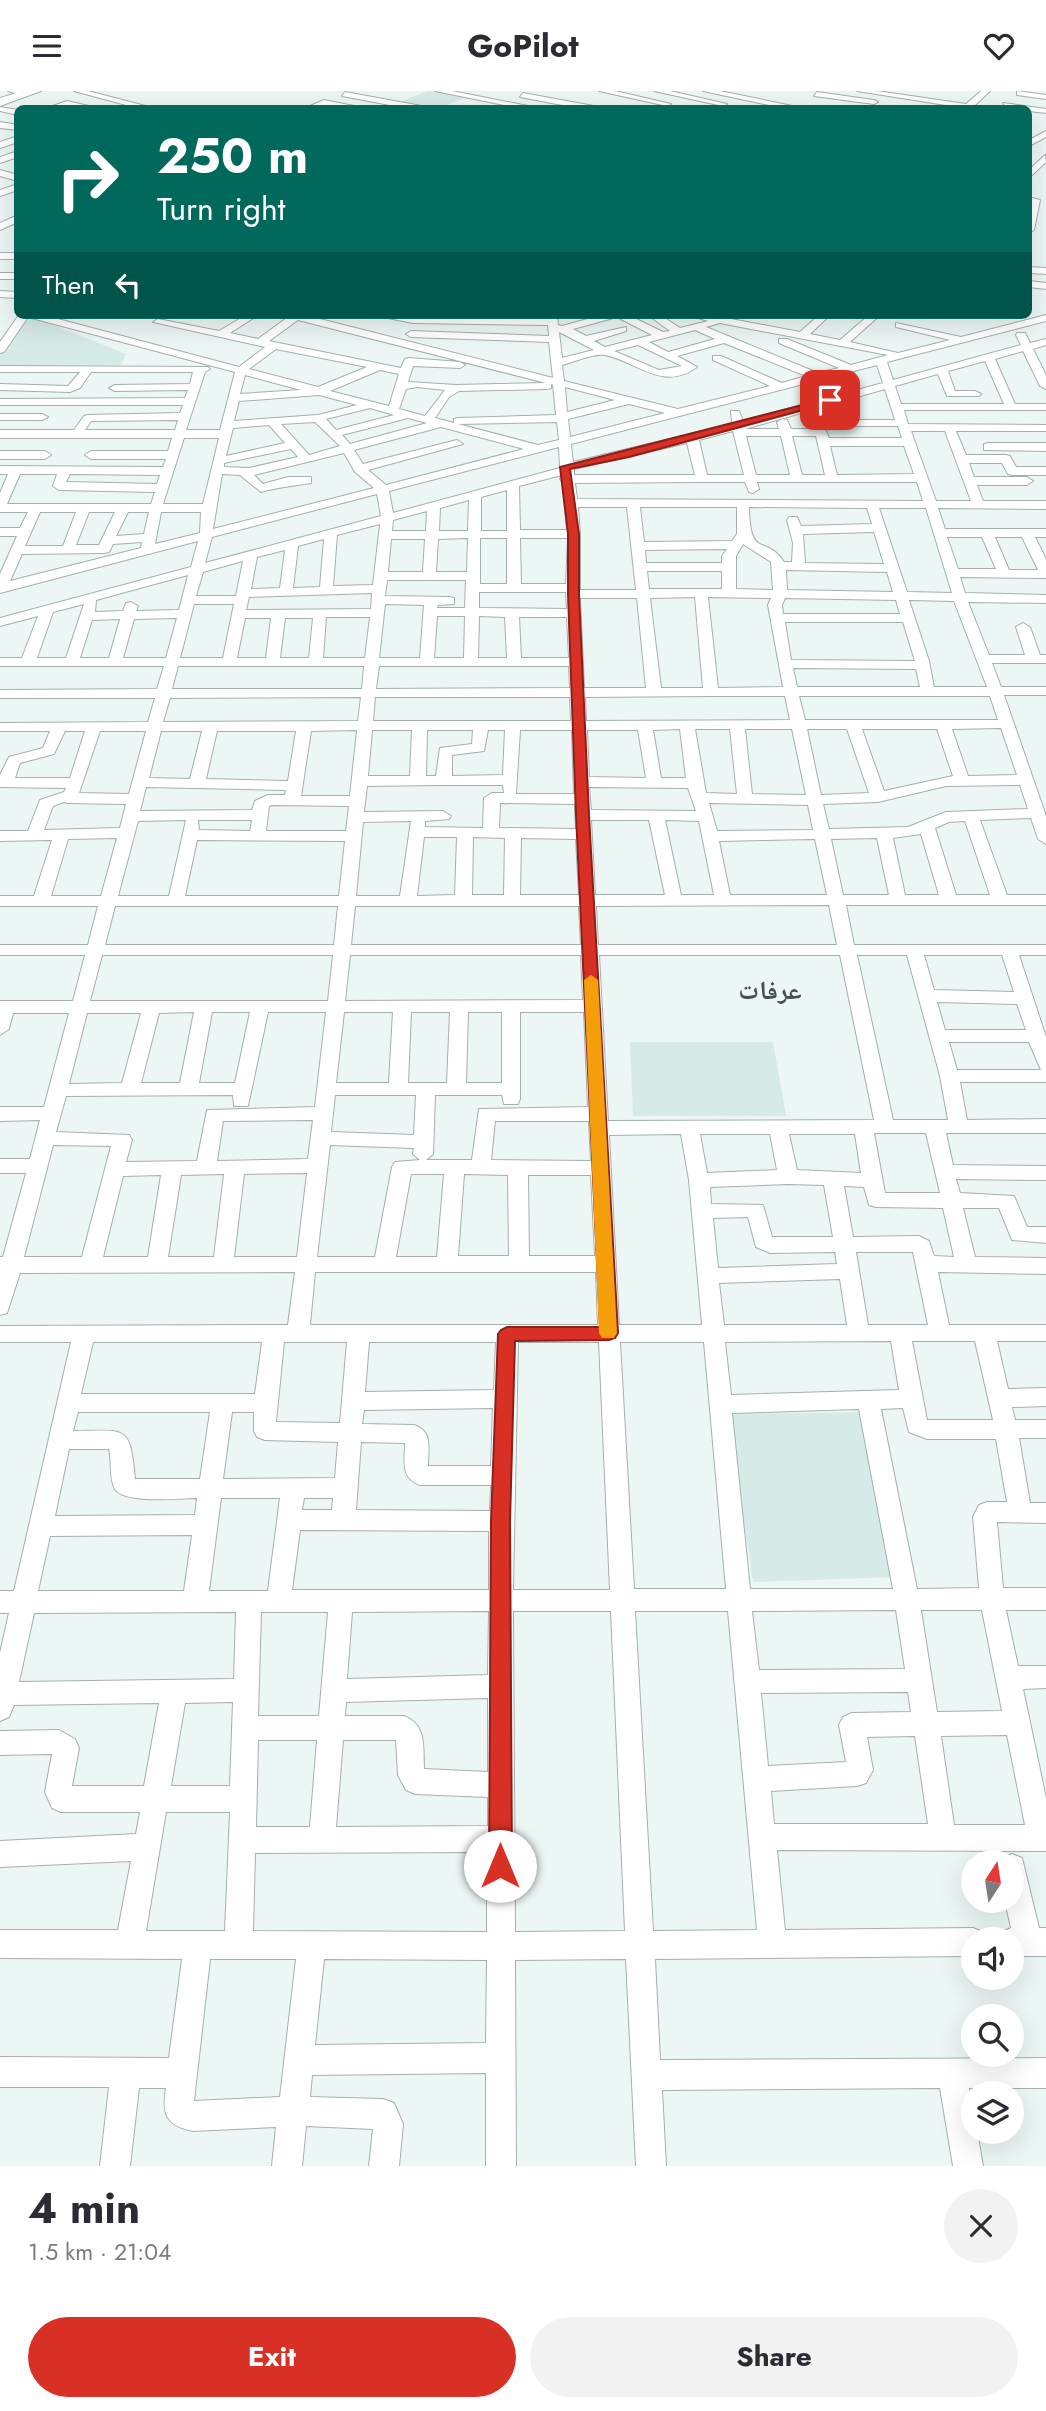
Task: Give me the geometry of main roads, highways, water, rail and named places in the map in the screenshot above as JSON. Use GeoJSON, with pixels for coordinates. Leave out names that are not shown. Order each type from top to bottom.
{"type":"FeatureCollection","features":[{"type":"Feature","properties":{"kind":"highway"},"geometry":{"type":"LineString","coordinates":[[0,100],[17,91]]}},
{"type":"Feature","properties":{"kind":"highway"},"geometry":{"type":"LineString","coordinates":[[0,100],[35,91]]}},
{"type":"Feature","properties":{"kind":"district","name":"عرفات"},"geometry":{"type":"Point","coordinates":[770,990]}}]}
